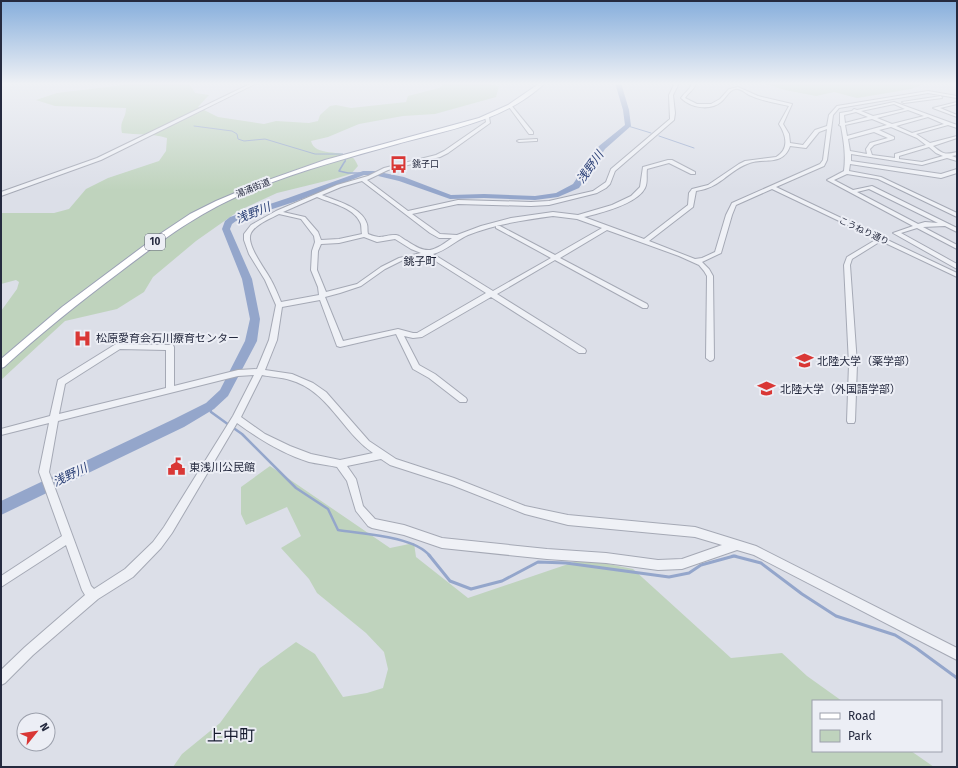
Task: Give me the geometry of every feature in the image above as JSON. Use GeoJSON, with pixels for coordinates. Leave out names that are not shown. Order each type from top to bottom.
{"type":"FeatureCollection","features":[{"type":"Feature","properties":{"kind":"main road","name":"湯涌街道"},"geometry":{"type":"LineString","coordinates":[[1,365],[65,309],[160,238],[193,216],[218,202],[256,186],[334,159],[480,119]]}},
{"type":"Feature","properties":{"kind":"street"},"geometry":{"type":"LineString","coordinates":[[1,194],[99,159],[181,119]]}},
{"type":"Feature","properties":{"kind":"street"},"geometry":{"type":"LineString","coordinates":[[1,679],[29,650],[94,595],[129,573],[157,545],[168,530],[232,424],[260,372],[273,340],[279,305],[268,280],[252,254],[247,240],[247,234],[253,226],[278,212],[317,195],[364,180],[403,164],[438,156],[488,122],[487,119]]}},
{"type":"Feature","properties":{"kind":"street"},"geometry":{"type":"LineString","coordinates":[[520,119],[531,133]]}},
{"type":"Feature","properties":{"kind":"street"},"geometry":{"type":"LineString","coordinates":[[408,213],[458,202],[549,203],[595,192],[608,183],[613,170],[672,119]]}},
{"type":"Feature","properties":{"kind":"street"},"geometry":{"type":"LineString","coordinates":[[645,241],[690,206],[694,190],[702,190],[709,187],[745,163],[778,158],[785,152],[788,136],[781,124],[784,119]]}},
{"type":"Feature","properties":{"kind":"street"},"geometry":{"type":"LineString","coordinates":[[695,261],[703,260],[718,254],[729,215],[734,204],[822,165],[825,160],[831,119]]}},
{"type":"Feature","properties":{"kind":"street"},"geometry":{"type":"LineString","coordinates":[[842,119],[841,125],[845,138],[848,162],[846,172]]}},
{"type":"Feature","properties":{"kind":"street"},"geometry":{"type":"LineString","coordinates":[[841,125],[868,119]]}},
{"type":"Feature","properties":{"kind":"street"},"geometry":{"type":"LineString","coordinates":[[874,119],[912,134],[947,156],[957,160]]}},
{"type":"Feature","properties":{"kind":"street"},"geometry":{"type":"LineString","coordinates":[[845,138],[918,119]]}},
{"type":"Feature","properties":{"kind":"street"},"geometry":{"type":"LineString","coordinates":[[935,119],[957,127]]}},
{"type":"Feature","properties":{"kind":"street"},"geometry":{"type":"LineString","coordinates":[[912,134],[948,124]]}},
{"type":"Feature","properties":{"kind":"street"},"geometry":{"type":"LineString","coordinates":[[787,144],[804,147],[816,131],[829,127]]}},
{"type":"Feature","properties":{"kind":"street"},"geometry":{"type":"LineString","coordinates":[[870,156],[868,149],[872,144],[892,138],[874,130]]}},
{"type":"Feature","properties":{"kind":"street"},"geometry":{"type":"LineString","coordinates":[[897,160],[897,155],[957,137]]}},
{"type":"Feature","properties":{"kind":"street"},"geometry":{"type":"LineString","coordinates":[[519,141],[535,140]]}},
{"type":"Feature","properties":{"kind":"street"},"geometry":{"type":"LineString","coordinates":[[847,152],[922,164],[957,153]]}},
{"type":"Feature","properties":{"kind":"street"},"geometry":{"type":"LineString","coordinates":[[578,217],[609,209],[639,192],[643,186],[645,168],[670,161],[693,173]]}},
{"type":"Feature","properties":{"kind":"street"},"geometry":{"type":"LineString","coordinates":[[848,162],[941,176],[957,171]]}},
{"type":"Feature","properties":{"kind":"street"},"geometry":{"type":"LineString","coordinates":[[922,164],[927,174]]}},
{"type":"Feature","properties":{"kind":"street"},"geometry":{"type":"LineString","coordinates":[[957,215],[879,178],[846,172],[830,180],[957,247]]}},
{"type":"Feature","properties":{"kind":"street"},"geometry":{"type":"LineString","coordinates":[[364,180],[439,236],[458,237]]}},
{"type":"Feature","properties":{"kind":"street","name":"こうねり通り"},"geometry":{"type":"LineString","coordinates":[[772,187],[957,275]]}},
{"type":"Feature","properties":{"kind":"street"},"geometry":{"type":"LineString","coordinates":[[852,192],[870,187],[957,230]]}},
{"type":"Feature","properties":{"kind":"street"},"geometry":{"type":"LineString","coordinates":[[317,195],[336,202],[358,215],[364,223],[365,235]]}},
{"type":"Feature","properties":{"kind":"street"},"geometry":{"type":"LineString","coordinates":[[278,212],[303,218],[308,226],[316,232],[319,242],[315,252],[316,258],[314,271],[340,344],[398,331],[413,336],[419,335],[608,227]]}},
{"type":"Feature","properties":{"kind":"street"},"geometry":{"type":"LineString","coordinates":[[438,251],[458,237],[483,227],[538,216],[559,214],[578,217],[645,241],[695,261],[707,270],[710,276],[710,358]]}},
{"type":"Feature","properties":{"kind":"street"},"geometry":{"type":"LineString","coordinates":[[279,305],[323,296],[359,285],[383,268],[402,259],[445,250],[487,230],[525,221],[538,216]]}},
{"type":"Feature","properties":{"kind":"street"},"geometry":{"type":"LineString","coordinates":[[957,225],[925,224],[896,233],[957,266]]}},
{"type":"Feature","properties":{"kind":"street"},"geometry":{"type":"LineString","coordinates":[[498,227],[645,306]]}},
{"type":"Feature","properties":{"kind":"street"},"geometry":{"type":"LineString","coordinates":[[319,242],[340,241],[365,235],[376,240],[396,237],[413,248],[428,253],[582,351]]}},
{"type":"Feature","properties":{"kind":"street"},"geometry":{"type":"LineString","coordinates":[[851,421],[853,364],[847,264],[849,258],[881,239]]}},
{"type":"Feature","properties":{"kind":"street"},"geometry":{"type":"LineString","coordinates":[[398,331],[416,367],[432,376],[463,400]]}},
{"type":"Feature","properties":{"kind":"street"},"geometry":{"type":"LineString","coordinates":[[94,595],[87,590],[44,472],[61,382],[119,346],[170,347],[170,390]]}},
{"type":"Feature","properties":{"kind":"street"},"geometry":{"type":"LineString","coordinates":[[1,432],[238,373],[260,372],[292,377],[310,385],[323,394],[366,444],[392,462],[454,482],[525,510],[568,520],[695,532],[756,551],[957,654]]}},
{"type":"Feature","properties":{"kind":"street"},"geometry":{"type":"LineString","coordinates":[[232,424],[310,458],[340,464],[382,455]]}},
{"type":"Feature","properties":{"kind":"street"},"geometry":{"type":"LineString","coordinates":[[340,464],[351,479],[359,508],[372,522],[404,530],[442,543],[540,554],[606,558],[658,565],[682,564],[737,545]]}},
{"type":"Feature","properties":{"kind":"street"},"geometry":{"type":"LineString","coordinates":[[1,582],[68,538]]}},
{"type":"Feature","properties":{"kind":"green space"},"geometry":{"type":"Polygon","coordinates":[[[124,119],[230,119],[264,124],[276,121],[309,123],[318,121],[319,119],[387,119],[359,124],[328,137],[311,141],[313,146],[318,149],[348,155],[353,158],[358,166],[351,174],[277,193],[240,210],[196,241],[153,277],[144,292],[117,309],[65,321],[1,380],[1,311],[17,289],[19,282],[16,280],[1,284],[1,213],[54,213],[69,209],[86,189],[108,178],[159,161],[166,151],[167,138],[161,136],[122,133],[124,119]]]}},
{"type":"Feature","properties":{"kind":"green space"},"geometry":{"type":"Polygon","coordinates":[[[270,466],[390,548],[414,543],[416,557],[468,598],[583,559],[633,569],[731,658],[782,653],[807,676],[841,700],[812,700],[812,752],[912,752],[934,767],[173,767],[182,754],[220,723],[260,668],[296,642],[315,654],[343,697],[367,693],[383,688],[388,669],[384,652],[366,633],[317,593],[309,579],[281,548],[301,536],[287,507],[246,525],[241,514],[241,487],[270,466]]]}},
{"type":"Feature","properties":{"kind":"waterway","name":"浅野川"},"geometry":{"type":"LineString","coordinates":[[1,508],[179,423],[210,406],[224,393],[251,341],[255,319],[247,279],[226,229],[228,223],[233,219],[291,200],[363,173],[374,173],[401,179],[450,197],[484,196],[535,198],[558,195],[576,186],[602,148],[628,126],[627,119]]}},
{"type":"Feature","properties":{"kind":"waterway"},"geometry":{"type":"LineString","coordinates":[[194,126],[232,131],[237,134],[238,139],[244,141],[265,139],[315,154],[343,154],[346,158],[345,162]]}},
{"type":"Feature","properties":{"kind":"waterway"},"geometry":{"type":"LineString","coordinates":[[628,126],[651,133]]}},
{"type":"Feature","properties":{"kind":"waterway"},"geometry":{"type":"LineString","coordinates":[[659,136],[694,148]]}},
{"type":"Feature","properties":{"kind":"waterway"},"geometry":{"type":"LineString","coordinates":[[345,161],[339,171],[348,173],[363,173]]}},
{"type":"Feature","properties":{"kind":"waterway"},"geometry":{"type":"LineString","coordinates":[[210,406],[211,412],[229,425]]}},
{"type":"Feature","properties":{"kind":"waterway"},"geometry":{"type":"LineString","coordinates":[[232,427],[242,434],[296,488],[328,509],[338,530],[400,540],[422,549],[429,555]]}},
{"type":"Feature","properties":{"kind":"waterway"},"geometry":{"type":"LineString","coordinates":[[429,555],[450,581],[471,589],[502,581],[538,562],[566,563],[669,577],[689,573],[701,565],[734,556]]}},
{"type":"Feature","properties":{"kind":"waterway"},"geometry":{"type":"LineString","coordinates":[[734,556],[761,563],[802,594],[836,616],[895,635],[916,648],[957,678]]}},
{"type":"Feature","properties":{"kind":"place","name":"銚子口"},"geometry":{"type":"Point","coordinates":[399,164]}},
{"type":"Feature","properties":{"kind":"place","name":"松原愛育会石川療育センター"},"geometry":{"type":"Point","coordinates":[83,338]}},
{"type":"Feature","properties":{"kind":"place","name":"北陸大学（薬学部）"},"geometry":{"type":"Point","coordinates":[804,361]}},
{"type":"Feature","properties":{"kind":"place","name":"北陸大学（外国語学部）"},"geometry":{"type":"Point","coordinates":[767,389]}},
{"type":"Feature","properties":{"kind":"place","name":"東浅川公民館"},"geometry":{"type":"Point","coordinates":[176,467]}},
{"type":"Feature","properties":{"kind":"district","name":"銚子町"},"geometry":{"type":"Point","coordinates":[420,261]}},
{"type":"Feature","properties":{"kind":"district","name":"上中町"},"geometry":{"type":"Point","coordinates":[231,735]}}]}
